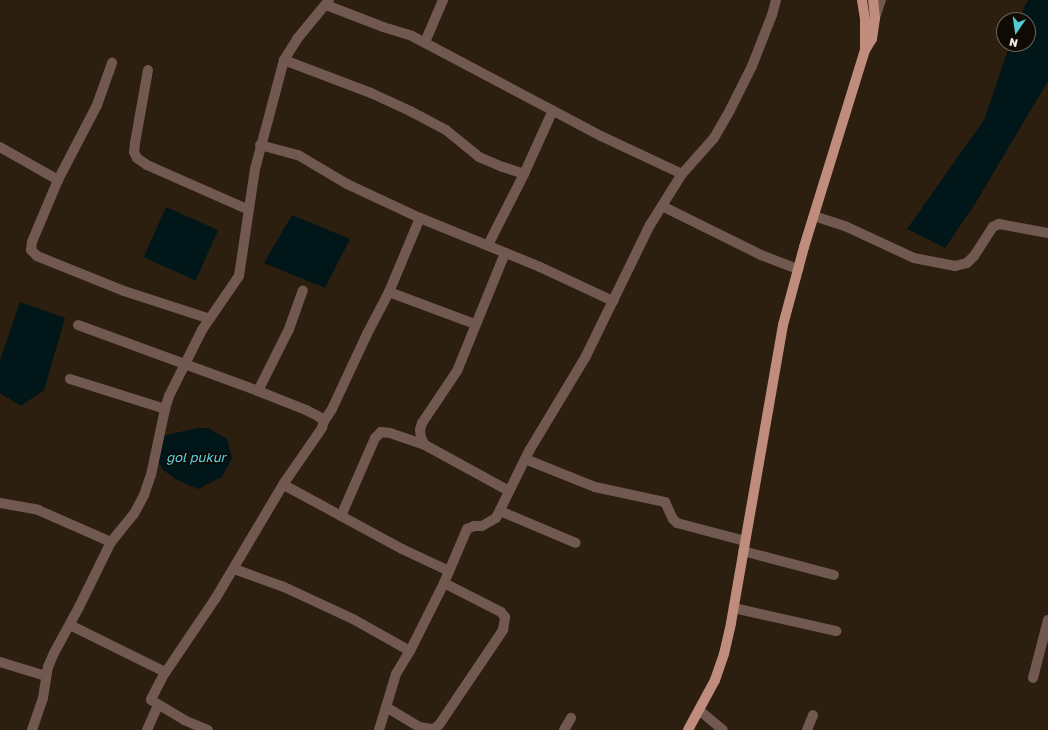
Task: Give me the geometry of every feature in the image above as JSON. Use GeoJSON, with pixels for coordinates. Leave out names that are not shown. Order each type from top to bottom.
{"type":"FeatureCollection","features":[{"type":"Feature","properties":{"kind":"main road"},"geometry":{"type":"LineString","coordinates":[[862,0],[865,20],[865,50]]}},
{"type":"Feature","properties":{"kind":"main road"},"geometry":{"type":"LineString","coordinates":[[688,730],[715,680],[724,654],[734,608],[783,325],[798,269],[865,50],[872,39],[875,18],[873,0]]}},
{"type":"Feature","properties":{"kind":"street"},"geometry":{"type":"LineString","coordinates":[[425,42],[443,0]]}},
{"type":"Feature","properties":{"kind":"street"},"geometry":{"type":"LineString","coordinates":[[379,730],[396,674],[410,651],[444,583],[466,529],[474,526],[482,526],[496,518],[525,459],[573,380],[662,206],[682,174],[714,138],[730,110],[752,66],[772,15],[776,0]]}},
{"type":"Feature","properties":{"kind":"street"},"geometry":{"type":"LineString","coordinates":[[875,18],[881,0]]}},
{"type":"Feature","properties":{"kind":"street"},"geometry":{"type":"LineString","coordinates":[[32,730],[43,698],[46,676],[54,653],[111,542],[134,514],[144,495],[151,475],[165,409],[172,391],[186,365],[196,341],[239,276],[254,169],[284,60],[301,34],[328,2],[383,27],[412,36],[425,42],[601,136],[682,174]]}},
{"type":"Feature","properties":{"kind":"street"},"geometry":{"type":"LineString","coordinates":[[284,60],[371,93],[410,111],[446,130],[479,157],[524,174]]}},
{"type":"Feature","properties":{"kind":"street"},"geometry":{"type":"LineString","coordinates":[[112,63],[97,105],[58,180],[32,242],[31,250],[37,256],[124,291],[210,319]]}},
{"type":"Feature","properties":{"kind":"street"},"geometry":{"type":"LineString","coordinates":[[148,70],[135,143],[134,152],[137,158],[146,165],[249,210]]}},
{"type":"Feature","properties":{"kind":"street"},"geometry":{"type":"LineString","coordinates":[[488,245],[524,174],[553,110]]}},
{"type":"Feature","properties":{"kind":"street"},"geometry":{"type":"LineString","coordinates":[[260,145],[298,155],[338,180],[420,218],[540,267],[613,301]]}},
{"type":"Feature","properties":{"kind":"street"},"geometry":{"type":"LineString","coordinates":[[0,147],[58,180]]}},
{"type":"Feature","properties":{"kind":"street"},"geometry":{"type":"LineString","coordinates":[[662,206],[761,255],[798,269]]}},
{"type":"Feature","properties":{"kind":"street"},"geometry":{"type":"LineString","coordinates":[[814,216],[845,226],[914,258],[955,266],[967,264],[993,227],[999,224],[1048,233]]}},
{"type":"Feature","properties":{"kind":"street"},"geometry":{"type":"LineString","coordinates":[[208,730],[184,720],[151,700],[165,673],[234,569],[284,485],[322,428],[324,421],[332,409],[367,334],[389,292],[420,218]]}},
{"type":"Feature","properties":{"kind":"street"},"geometry":{"type":"LineString","coordinates":[[425,445],[421,438],[422,423],[450,384],[505,252]]}},
{"type":"Feature","properties":{"kind":"street"},"geometry":{"type":"LineString","coordinates":[[258,391],[289,329],[303,290]]}},
{"type":"Feature","properties":{"kind":"street"},"geometry":{"type":"LineString","coordinates":[[389,292],[475,324]]}},
{"type":"Feature","properties":{"kind":"street"},"geometry":{"type":"LineString","coordinates":[[78,325],[258,391],[318,416],[324,421]]}},
{"type":"Feature","properties":{"kind":"street"},"geometry":{"type":"LineString","coordinates":[[70,379],[165,409]]}},
{"type":"Feature","properties":{"kind":"street"},"geometry":{"type":"LineString","coordinates":[[341,516],[375,438],[381,432],[390,433],[425,445],[509,491]]}},
{"type":"Feature","properties":{"kind":"street"},"geometry":{"type":"LineString","coordinates":[[525,459],[595,487],[665,502],[673,520],[677,523],[834,575]]}},
{"type":"Feature","properties":{"kind":"street"},"geometry":{"type":"LineString","coordinates":[[284,485],[402,549],[449,571]]}},
{"type":"Feature","properties":{"kind":"street"},"geometry":{"type":"LineString","coordinates":[[0,503],[38,510],[111,542]]}},
{"type":"Feature","properties":{"kind":"street"},"geometry":{"type":"LineString","coordinates":[[500,511],[576,543]]}},
{"type":"Feature","properties":{"kind":"street"},"geometry":{"type":"LineString","coordinates":[[234,569],[270,581],[302,595],[352,619],[410,651]]}},
{"type":"Feature","properties":{"kind":"street"},"geometry":{"type":"LineString","coordinates":[[386,707],[419,727],[434,729],[439,725],[503,630],[505,617],[501,612],[444,583]]}},
{"type":"Feature","properties":{"kind":"street"},"geometry":{"type":"LineString","coordinates":[[734,608],[836,631]]}},
{"type":"Feature","properties":{"kind":"street"},"geometry":{"type":"LineString","coordinates":[[1033,678],[1048,620]]}},
{"type":"Feature","properties":{"kind":"street"},"geometry":{"type":"LineString","coordinates":[[70,624],[165,673]]}},
{"type":"Feature","properties":{"kind":"street"},"geometry":{"type":"LineString","coordinates":[[0,662],[46,676]]}},
{"type":"Feature","properties":{"kind":"street"},"geometry":{"type":"LineString","coordinates":[[147,730],[158,705]]}},
{"type":"Feature","properties":{"kind":"street"},"geometry":{"type":"LineString","coordinates":[[699,710],[723,730]]}},
{"type":"Feature","properties":{"kind":"street"},"geometry":{"type":"LineString","coordinates":[[807,730],[812,715]]}},
{"type":"Feature","properties":{"kind":"street"},"geometry":{"type":"LineString","coordinates":[[564,730],[570,718]]}},
{"type":"Feature","properties":{"kind":"water"},"geometry":{"type":"Polygon","coordinates":[[[1028,0],[1048,0],[1048,81],[975,204],[945,248],[907,229],[984,120],[1007,52],[1036,52],[1036,12],[1022,12],[1028,0]]]}},
{"type":"Feature","properties":{"kind":"water"},"geometry":{"type":"Polygon","coordinates":[[[166,207],[218,230],[196,280],[144,257],[166,207]]]}},
{"type":"Feature","properties":{"kind":"water"},"geometry":{"type":"Polygon","coordinates":[[[292,215],[350,239],[325,288],[264,263],[292,215]]]}},
{"type":"Feature","properties":{"kind":"water"},"geometry":{"type":"Polygon","coordinates":[[[20,302],[65,318],[44,390],[21,406],[0,393],[0,360],[20,302]]]}},
{"type":"Feature","properties":{"kind":"water","name":"gol pukur"},"geometry":{"type":"Polygon","coordinates":[[[198,428],[208,428],[227,439],[232,458],[222,477],[198,489],[177,480],[163,470],[157,458],[162,436],[198,428]]]}}]}
